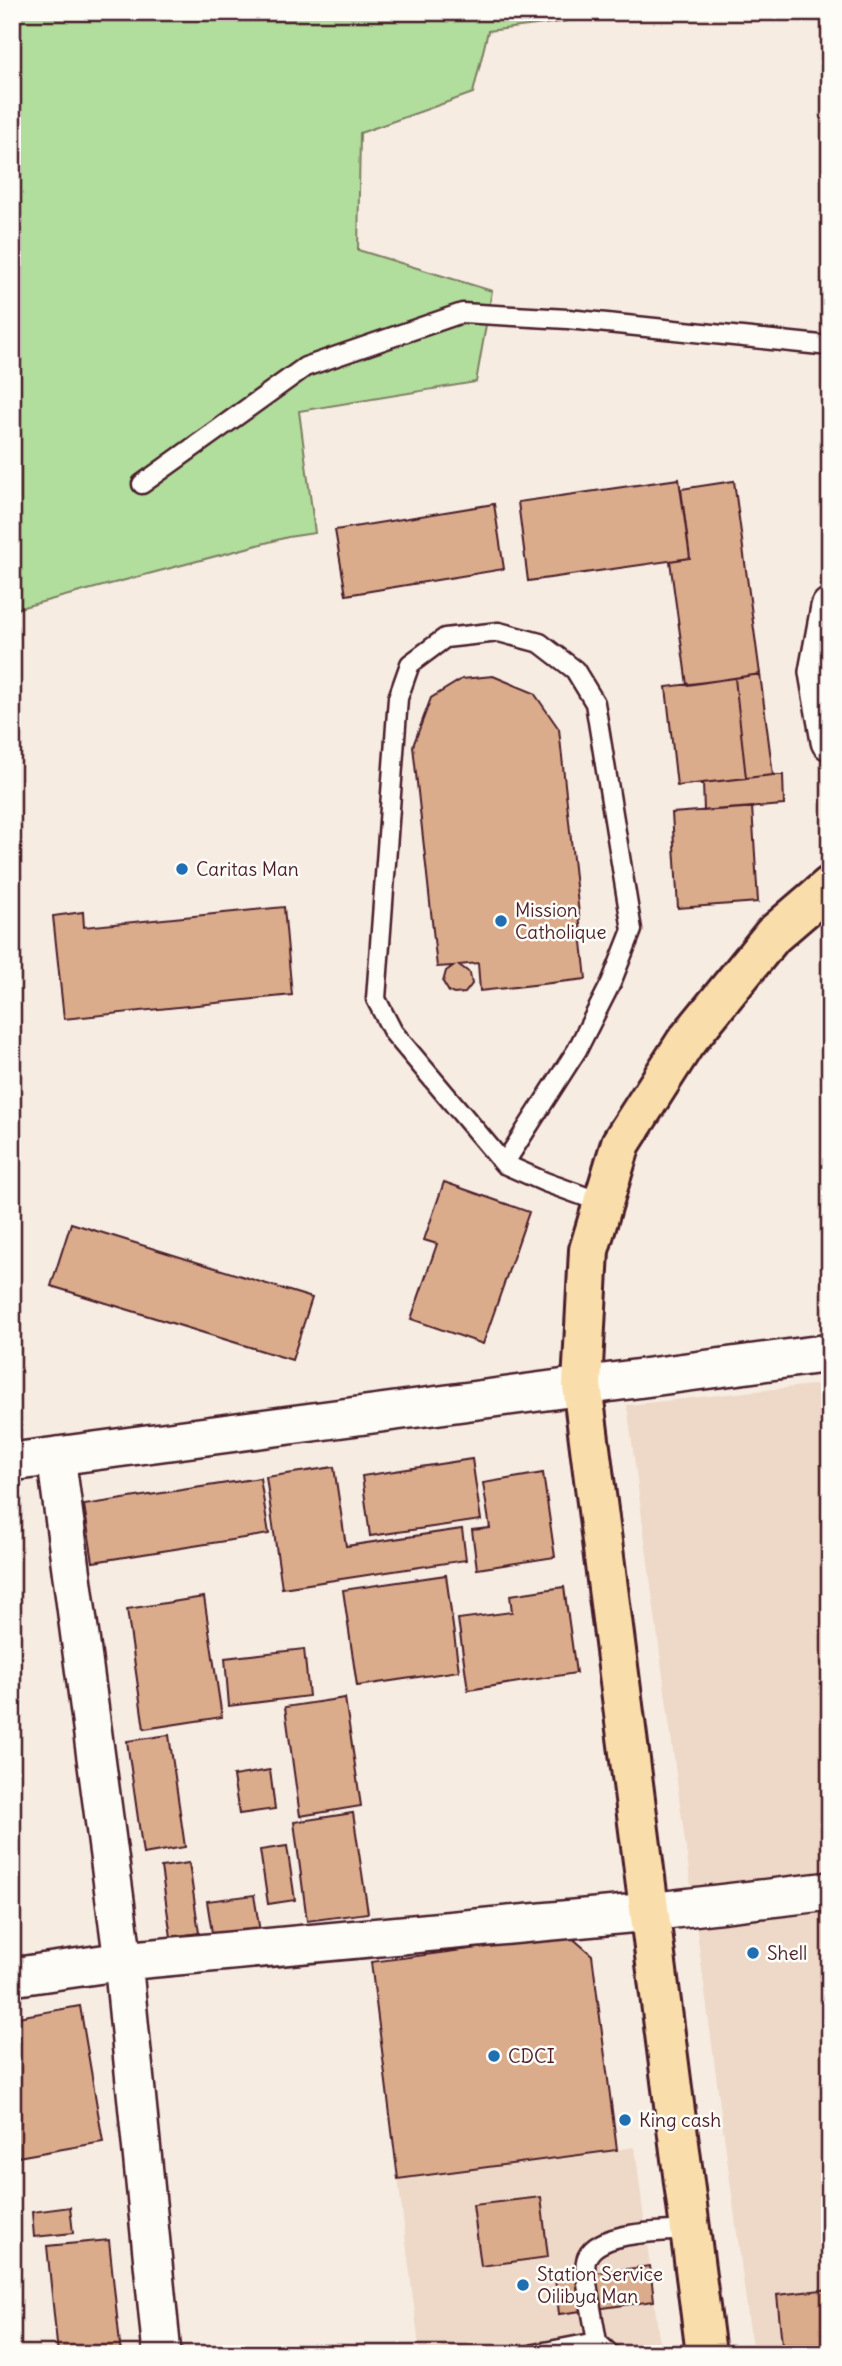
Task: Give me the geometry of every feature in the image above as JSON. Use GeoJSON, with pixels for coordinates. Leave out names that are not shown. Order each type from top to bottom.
{"type":"FeatureCollection","features":[{"type":"Feature","properties":{"kind":"main road"},"geometry":{"type":"LineString","coordinates":[[706,2354],[582,1385],[589,1250],[621,1143],[685,1043],[773,935],[830,886]]}},
{"type":"Feature","properties":{"kind":"street"},"geometry":{"type":"LineString","coordinates":[[830,607],[818,672],[830,741]]}},
{"type":"Feature","properties":{"kind":"street"},"geometry":{"type":"LineString","coordinates":[[12,1462],[830,1353]]}},
{"type":"Feature","properties":{"kind":"street"},"geometry":{"type":"LineString","coordinates":[[56,1456],[123,1961],[162,2354]]}},
{"type":"Feature","properties":{"kind":"street"},"geometry":{"type":"LineString","coordinates":[[12,1977],[123,1961],[649,1912],[830,1891]]}},
{"type":"Feature","properties":{"kind":"lane"},"geometry":{"type":"LineString","coordinates":[[142,484],[305,367],[462,313],[568,319],[830,346]]}},
{"type":"Feature","properties":{"kind":"lane"},"geometry":{"type":"LineString","coordinates":[[504,1164],[577,1050],[611,984],[632,930],[595,703],[575,670],[540,643],[499,632],[445,638],[410,664],[398,698],[376,999],[393,1032],[504,1164],[603,1203]]}},
{"type":"Feature","properties":{"kind":"lane"},"geometry":{"type":"LineString","coordinates":[[534,2354],[603,2348],[586,2261],[594,2247],[610,2238],[690,2230]]}},
{"type":"Feature","properties":{"kind":"shaded area"},"geometry":{"type":"Polygon","coordinates":[[[830,1383],[830,2354],[753,2354],[627,1405],[830,1383]]]}},
{"type":"Feature","properties":{"kind":"shaded area"},"geometry":{"type":"Polygon","coordinates":[[[635,2147],[661,2354],[420,2354],[398,2179],[635,2147]]]}},
{"type":"Feature","properties":{"kind":"green space"},"geometry":{"type":"Polygon","coordinates":[[[12,12],[568,12],[567,21],[488,31],[473,93],[360,133],[358,250],[492,291],[476,382],[299,411],[315,533],[288,537],[12,610],[12,12]]]}},
{"type":"Feature","properties":{"kind":"building"},"geometry":{"type":"Polygon","coordinates":[[[679,479],[690,558],[528,581],[518,502],[679,479]]]}},
{"type":"Feature","properties":{"kind":"building"},"geometry":{"type":"Polygon","coordinates":[[[734,481],[760,674],[687,685],[670,561],[690,558],[681,489],[734,481]]]}},
{"type":"Feature","properties":{"kind":"building"},"geometry":{"type":"Polygon","coordinates":[[[494,504],[504,569],[346,595],[335,530],[494,504]]]}},
{"type":"Feature","properties":{"kind":"building"},"geometry":{"type":"Polygon","coordinates":[[[760,674],[773,775],[746,778],[735,678],[760,674]]]}},
{"type":"Feature","properties":{"kind":"building"},"geometry":{"type":"Polygon","coordinates":[[[493,676],[534,693],[559,729],[586,979],[480,991],[478,963],[459,965],[470,973],[472,984],[465,993],[454,994],[449,992],[443,982],[446,971],[453,966],[437,967],[413,746],[431,698],[462,679],[493,676]]]}},
{"type":"Feature","properties":{"kind":"building"},"geometry":{"type":"Polygon","coordinates":[[[735,678],[746,778],[677,786],[666,687],[735,678]]]}},
{"type":"Feature","properties":{"kind":"building"},"geometry":{"type":"Polygon","coordinates":[[[783,775],[784,805],[704,811],[703,783],[783,775]]]}},
{"type":"Feature","properties":{"kind":"building"},"geometry":{"type":"Polygon","coordinates":[[[752,807],[758,902],[678,908],[672,813],[752,807]]]}},
{"type":"Feature","properties":{"kind":"building"},"geometry":{"type":"Polygon","coordinates":[[[284,907],[292,995],[64,1019],[53,916],[83,912],[84,927],[284,907]]]}},
{"type":"Feature","properties":{"kind":"building"},"geometry":{"type":"Polygon","coordinates":[[[444,1182],[529,1212],[483,1344],[411,1319],[437,1244],[424,1240],[444,1182]]]}},
{"type":"Feature","properties":{"kind":"building"},"geometry":{"type":"Polygon","coordinates":[[[71,1223],[312,1298],[292,1360],[51,1286],[71,1223]]]}},
{"type":"Feature","properties":{"kind":"building"},"geometry":{"type":"Polygon","coordinates":[[[472,1459],[481,1520],[370,1536],[362,1476],[472,1459]]]}},
{"type":"Feature","properties":{"kind":"building"},"geometry":{"type":"Polygon","coordinates":[[[334,1467],[346,1546],[462,1529],[466,1560],[282,1588],[266,1477],[334,1467]]]}},
{"type":"Feature","properties":{"kind":"building"},"geometry":{"type":"Polygon","coordinates":[[[543,1473],[555,1557],[477,1569],[472,1530],[490,1528],[483,1483],[543,1473]]]}},
{"type":"Feature","properties":{"kind":"building"},"geometry":{"type":"Polygon","coordinates":[[[260,1478],[269,1534],[93,1562],[84,1505],[260,1478]]]}},
{"type":"Feature","properties":{"kind":"building"},"geometry":{"type":"Polygon","coordinates":[[[446,1575],[459,1671],[357,1686],[343,1590],[446,1575]]]}},
{"type":"Feature","properties":{"kind":"building"},"geometry":{"type":"Polygon","coordinates":[[[564,1587],[576,1673],[468,1690],[458,1619],[512,1612],[510,1595],[564,1587]]]}},
{"type":"Feature","properties":{"kind":"building"},"geometry":{"type":"Polygon","coordinates":[[[204,1597],[222,1717],[144,1729],[127,1609],[204,1597]]]}},
{"type":"Feature","properties":{"kind":"building"},"geometry":{"type":"Polygon","coordinates":[[[304,1649],[309,1696],[229,1706],[225,1658],[304,1649]]]}},
{"type":"Feature","properties":{"kind":"building"},"geometry":{"type":"Polygon","coordinates":[[[345,1698],[361,1806],[300,1816],[285,1707],[345,1698]]]}},
{"type":"Feature","properties":{"kind":"building"},"geometry":{"type":"Polygon","coordinates":[[[169,1735],[185,1847],[143,1854],[127,1741],[169,1735]]]}},
{"type":"Feature","properties":{"kind":"building"},"geometry":{"type":"Polygon","coordinates":[[[270,1770],[275,1809],[239,1814],[233,1776],[270,1770]]]}},
{"type":"Feature","properties":{"kind":"building"},"geometry":{"type":"Polygon","coordinates":[[[353,1813],[368,1913],[307,1921],[294,1822],[353,1813]]]}},
{"type":"Feature","properties":{"kind":"building"},"geometry":{"type":"Polygon","coordinates":[[[287,1846],[295,1900],[268,1904],[260,1850],[287,1846]]]}},
{"type":"Feature","properties":{"kind":"building"},"geometry":{"type":"Polygon","coordinates":[[[189,1863],[199,1933],[171,1937],[161,1867],[189,1863]]]}},
{"type":"Feature","properties":{"kind":"building"},"geometry":{"type":"Polygon","coordinates":[[[254,1895],[260,1932],[213,1939],[207,1901],[254,1895]]]}},
{"type":"Feature","properties":{"kind":"building"},"geometry":{"type":"Polygon","coordinates":[[[13,1908],[17,1960],[12,1960],[13,1908]]]}},
{"type":"Feature","properties":{"kind":"building","name":"CDCI"},"geometry":{"type":"Polygon","coordinates":[[[570,1936],[592,1955],[617,2150],[398,2179],[371,1962],[570,1936]]]}},
{"type":"Feature","properties":{"kind":"building"},"geometry":{"type":"Polygon","coordinates":[[[80,2006],[103,2142],[12,2158],[12,2018],[80,2006]]]}},
{"type":"Feature","properties":{"kind":"building"},"geometry":{"type":"Polygon","coordinates":[[[541,2197],[548,2257],[481,2266],[473,2205],[541,2197]]]}},
{"type":"Feature","properties":{"kind":"building"},"geometry":{"type":"Polygon","coordinates":[[[70,2207],[73,2233],[34,2237],[32,2212],[70,2207]]]}},
{"type":"Feature","properties":{"kind":"building"},"geometry":{"type":"Polygon","coordinates":[[[109,2240],[121,2354],[58,2354],[47,2246],[109,2240]]]}},
{"type":"Feature","properties":{"kind":"building"},"geometry":{"type":"Polygon","coordinates":[[[650,2266],[654,2301],[559,2314],[555,2278],[650,2266]]]}},
{"type":"Feature","properties":{"kind":"building"},"geometry":{"type":"Polygon","coordinates":[[[830,2289],[830,2354],[783,2354],[777,2295],[830,2289]]]}},
{"type":"Feature","properties":{"kind":"place","name":"Caritas Man"},"geometry":{"type":"Point","coordinates":[182,869]}},
{"type":"Feature","properties":{"kind":"place","name":"Mission Catholique"},"geometry":{"type":"Point","coordinates":[501,921]}},
{"type":"Feature","properties":{"kind":"place","name":"Shell"},"geometry":{"type":"Point","coordinates":[753,1953]}},
{"type":"Feature","properties":{"kind":"place","name":"CDCI"},"geometry":{"type":"Point","coordinates":[494,2056]}},
{"type":"Feature","properties":{"kind":"place","name":"King cash"},"geometry":{"type":"Point","coordinates":[625,2120]}},
{"type":"Feature","properties":{"kind":"place","name":"Station Service Oilibya Man"},"geometry":{"type":"Point","coordinates":[523,2285]}}]}
